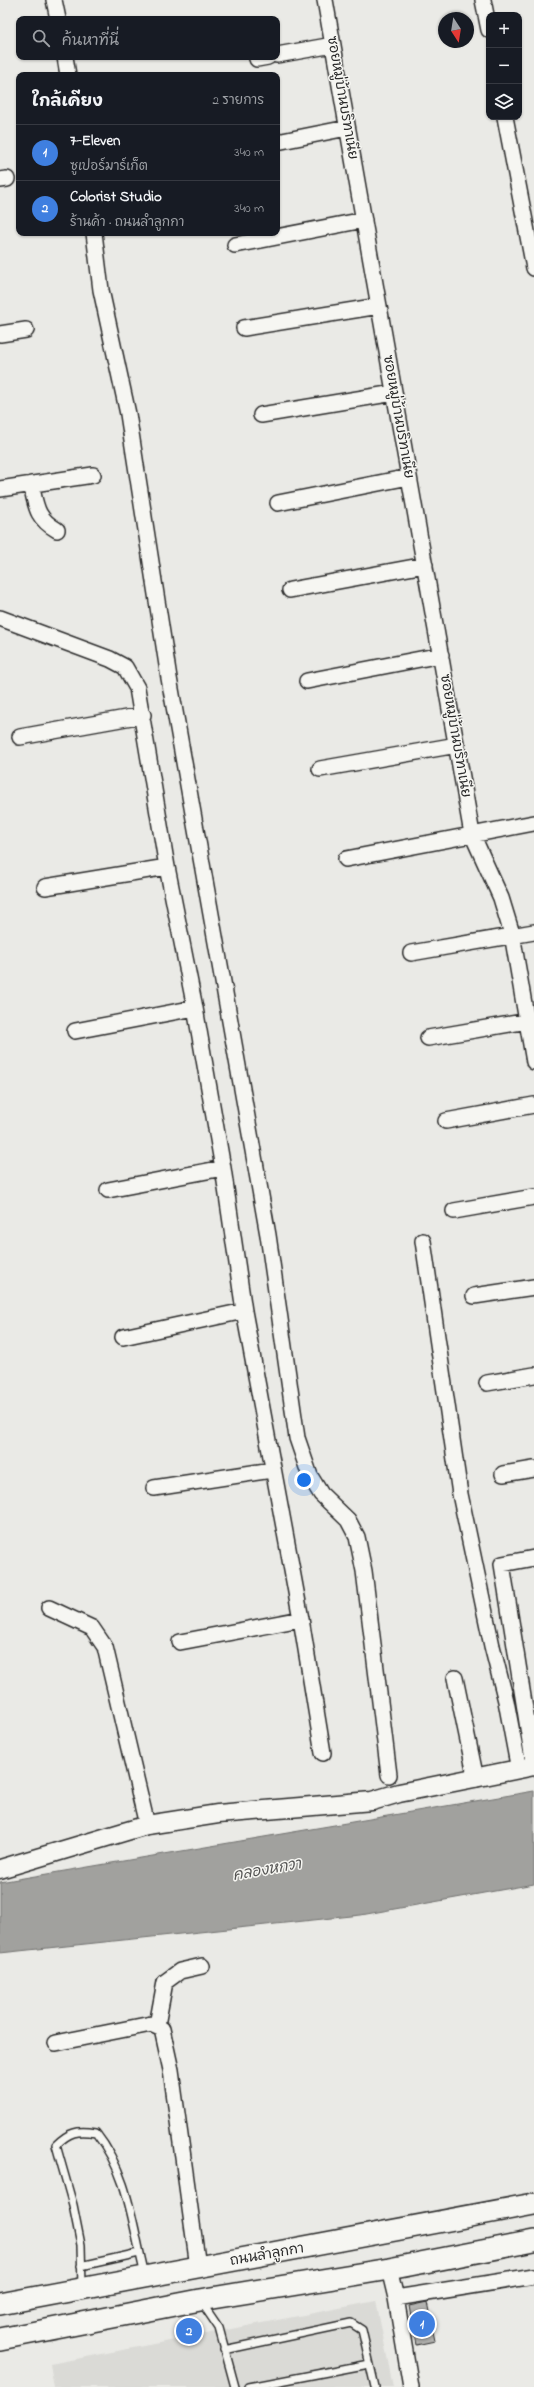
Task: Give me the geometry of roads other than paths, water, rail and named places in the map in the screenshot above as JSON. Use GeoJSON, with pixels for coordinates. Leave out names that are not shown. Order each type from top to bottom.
{"type":"FeatureCollection","features":[{"type":"Feature","properties":{"kind":"main road","name":"ถนนลำลูกกา"},"geometry":{"type":"LineString","coordinates":[[0,2304],[146,2278],[534,2204]]}},
{"type":"Feature","properties":{"kind":"main road"},"geometry":{"type":"LineString","coordinates":[[0,2338],[200,2300],[389,2269],[534,2241]]}},
{"type":"Feature","properties":{"kind":"street"},"geometry":{"type":"LineString","coordinates":[[54,0],[57,16]]}},
{"type":"Feature","properties":{"kind":"street","name":"ซอยหมู่บ้านบริทาเนีย"},"geometry":{"type":"LineString","coordinates":[[325,0],[472,834],[502,898],[531,1020],[534,1062]]}},
{"type":"Feature","properties":{"kind":"street"},"geometry":{"type":"LineString","coordinates":[[483,0],[486,15]]}},
{"type":"Feature","properties":{"kind":"street"},"geometry":{"type":"LineString","coordinates":[[280,54],[333,45]]}},
{"type":"Feature","properties":{"kind":"street"},"geometry":{"type":"LineString","coordinates":[[66,60],[68,72]]}},
{"type":"Feature","properties":{"kind":"street"},"geometry":{"type":"LineString","coordinates":[[506,120],[534,268]]}},
{"type":"Feature","properties":{"kind":"street"},"geometry":{"type":"LineString","coordinates":[[280,141],[347,128]]}},
{"type":"Feature","properties":{"kind":"street"},"geometry":{"type":"LineString","coordinates":[[235,245],[364,220]]}},
{"type":"Feature","properties":{"kind":"street"},"geometry":{"type":"LineString","coordinates":[[94,236],[101,290],[128,414],[172,693],[268,1235],[297,1438],[310,1476],[321,1494],[348,1520],[357,1538],[364,1571],[389,1775]]}},
{"type":"Feature","properties":{"kind":"street"},"geometry":{"type":"LineString","coordinates":[[244,328],[379,306]]}},
{"type":"Feature","properties":{"kind":"street"},"geometry":{"type":"LineString","coordinates":[[0,334],[26,330]]}},
{"type":"Feature","properties":{"kind":"street"},"geometry":{"type":"LineString","coordinates":[[261,415],[394,393]]}},
{"type":"Feature","properties":{"kind":"street"},"geometry":{"type":"LineString","coordinates":[[0,489],[93,475]]}},
{"type":"Feature","properties":{"kind":"street"},"geometry":{"type":"LineString","coordinates":[[278,503],[409,477]]}},
{"type":"Feature","properties":{"kind":"street"},"geometry":{"type":"LineString","coordinates":[[31,484],[38,515],[45,524],[57,530]]}},
{"type":"Feature","properties":{"kind":"street"},"geometry":{"type":"LineString","coordinates":[[290,590],[425,565]]}},
{"type":"Feature","properties":{"kind":"street"},"geometry":{"type":"LineString","coordinates":[[0,618],[110,659],[125,667],[137,688],[143,716],[167,867],[195,1008],[223,1168],[244,1312],[272,1470],[301,1619],[323,1753]]}},
{"type":"Feature","properties":{"kind":"street"},"geometry":{"type":"LineString","coordinates":[[307,681],[440,655]]}},
{"type":"Feature","properties":{"kind":"street"},"geometry":{"type":"LineString","coordinates":[[20,737],[143,716]]}},
{"type":"Feature","properties":{"kind":"street"},"geometry":{"type":"LineString","coordinates":[[320,769],[457,745]]}},
{"type":"Feature","properties":{"kind":"street"},"geometry":{"type":"LineString","coordinates":[[346,859],[534,822]]}},
{"type":"Feature","properties":{"kind":"street"},"geometry":{"type":"LineString","coordinates":[[45,886],[167,867]]}},
{"type":"Feature","properties":{"kind":"street"},"geometry":{"type":"LineString","coordinates":[[411,953],[534,932]]}},
{"type":"Feature","properties":{"kind":"street"},"geometry":{"type":"LineString","coordinates":[[75,1031],[195,1008]]}},
{"type":"Feature","properties":{"kind":"street"},"geometry":{"type":"LineString","coordinates":[[428,1038],[531,1020]]}},
{"type":"Feature","properties":{"kind":"street"},"geometry":{"type":"LineString","coordinates":[[446,1121],[534,1105]]}},
{"type":"Feature","properties":{"kind":"street"},"geometry":{"type":"LineString","coordinates":[[108,1190],[223,1168]]}},
{"type":"Feature","properties":{"kind":"street"},"geometry":{"type":"LineString","coordinates":[[454,1211],[534,1197]]}},
{"type":"Feature","properties":{"kind":"street"},"geometry":{"type":"LineString","coordinates":[[423,1241],[460,1494],[492,1646],[506,1701],[529,1767]]}},
{"type":"Feature","properties":{"kind":"street"},"geometry":{"type":"LineString","coordinates":[[474,1296],[534,1287]]}},
{"type":"Feature","properties":{"kind":"street"},"geometry":{"type":"LineString","coordinates":[[123,1337],[244,1312]]}},
{"type":"Feature","properties":{"kind":"street"},"geometry":{"type":"LineString","coordinates":[[487,1383],[534,1375]]}},
{"type":"Feature","properties":{"kind":"street"},"geometry":{"type":"LineString","coordinates":[[154,1488],[272,1470]]}},
{"type":"Feature","properties":{"kind":"street"},"geometry":{"type":"LineString","coordinates":[[504,1474],[534,1470]]}},
{"type":"Feature","properties":{"kind":"street"},"geometry":{"type":"LineString","coordinates":[[529,1767],[502,1564],[534,1558]]}},
{"type":"Feature","properties":{"kind":"street"},"geometry":{"type":"LineString","coordinates":[[49,1608],[92,1628],[105,1647],[147,1825]]}},
{"type":"Feature","properties":{"kind":"street"},"geometry":{"type":"LineString","coordinates":[[180,1642],[301,1619]]}},
{"type":"Feature","properties":{"kind":"street"},"geometry":{"type":"LineString","coordinates":[[455,1678],[476,1779]]}},
{"type":"Feature","properties":{"kind":"street"},"geometry":{"type":"LineString","coordinates":[[0,1869],[147,1825],[218,1814],[372,1801],[399,1793],[476,1779],[529,1767]]}},
{"type":"Feature","properties":{"kind":"street"},"geometry":{"type":"LineString","coordinates":[[157,2025],[165,1982],[180,1971],[202,1966]]}},
{"type":"Feature","properties":{"kind":"street"},"geometry":{"type":"LineString","coordinates":[[56,2043],[151,2024],[157,2025],[162,2029],[166,2041],[198,2267]]}},
{"type":"Feature","properties":{"kind":"street"},"geometry":{"type":"LineString","coordinates":[[389,2269],[396,2298],[411,2387]]}},
{"type":"Feature","properties":{"kind":"street"},"geometry":{"type":"LineString","coordinates":[[396,2298],[534,2276]]}},
{"type":"Feature","properties":{"kind":"lane"},"geometry":{"type":"LineString","coordinates":[[82,2289],[81,2245],[73,2205],[56,2145],[67,2134],[80,2130],[96,2133],[115,2160],[124,2186],[146,2278]]}},
{"type":"Feature","properties":{"kind":"lane"},"geometry":{"type":"LineString","coordinates":[[81,2266],[139,2253]]}},
{"type":"Feature","properties":{"kind":"lane"},"geometry":{"type":"LineString","coordinates":[[200,2300],[219,2328],[235,2387]]}},
{"type":"Feature","properties":{"kind":"lane"},"geometry":{"type":"LineString","coordinates":[[224,2350],[350,2323],[362,2330],[375,2387]]}},
{"type":"Feature","properties":{"kind":"lane"},"geometry":{"type":"LineString","coordinates":[[249,2387],[369,2364]]}},
{"type":"Feature","properties":{"kind":"water","name":"คลองหกวา"},"geometry":{"type":"Polygon","coordinates":[[[534,1791],[534,1884],[361,1915],[0,1953],[0,1882],[534,1791]]]}},
{"type":"Feature","properties":{"kind":"place","name":"7-Eleven"},"geometry":{"type":"Point","coordinates":[422,2324]}},
{"type":"Feature","properties":{"kind":"place","name":"Colorist Studio"},"geometry":{"type":"Point","coordinates":[189,2331]}}]}
